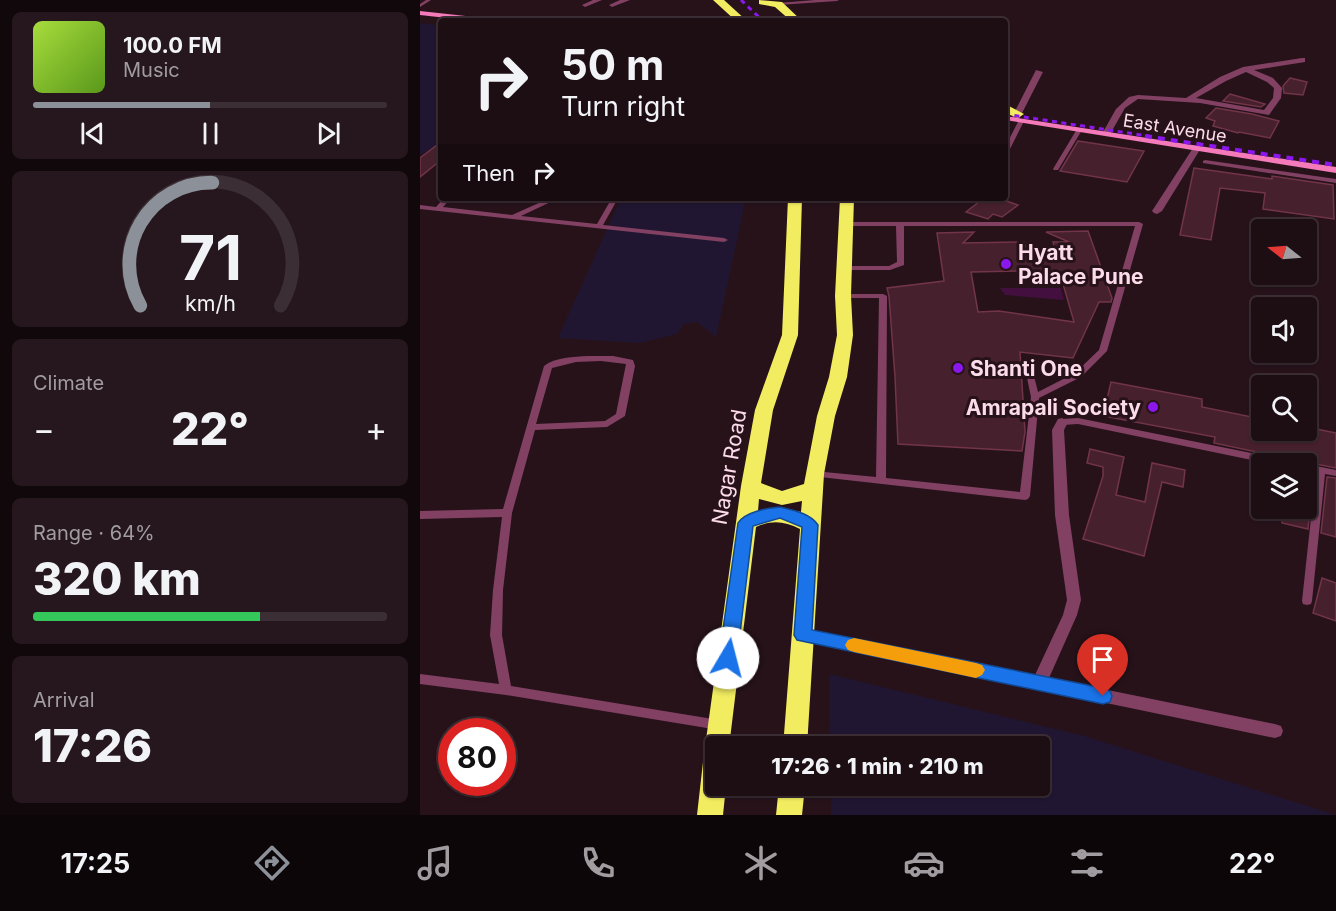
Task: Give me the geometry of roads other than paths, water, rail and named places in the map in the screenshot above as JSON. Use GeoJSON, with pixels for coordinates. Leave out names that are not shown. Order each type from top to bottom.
{"type":"FeatureCollection","features":[{"type":"Feature","properties":{"kind":"highway"},"geometry":{"type":"LineString","coordinates":[[717,0],[716,8],[724,18]]}},
{"type":"Feature","properties":{"kind":"highway"},"geometry":{"type":"LineString","coordinates":[[717,0],[738,18]]}},
{"type":"Feature","properties":{"kind":"highway"},"geometry":{"type":"LineString","coordinates":[[762,1],[778,4],[793,18]]}},
{"type":"Feature","properties":{"kind":"highway"},"geometry":{"type":"LineString","coordinates":[[762,1],[779,18]]}},
{"type":"Feature","properties":{"kind":"highway","name":"Nagar Road"},"geometry":{"type":"LineString","coordinates":[[718,736],[751,486],[764,410],[790,335],[795,201]]}},
{"type":"Feature","properties":{"kind":"highway"},"geometry":{"type":"LineString","coordinates":[[796,736],[813,481],[826,416],[838,377],[845,335],[843,296],[847,201]]}},
{"type":"Feature","properties":{"kind":"highway"},"geometry":{"type":"LineString","coordinates":[[751,486],[769,497],[782,499],[796,497],[813,481]]}},
{"type":"Feature","properties":{"kind":"highway"},"geometry":{"type":"LineString","coordinates":[[746,523],[767,514],[780,513],[793,516],[810,525]]}},
{"type":"Feature","properties":{"kind":"highway"},"geometry":{"type":"LineString","coordinates":[[710,815],[712,796]]}},
{"type":"Feature","properties":{"kind":"highway"},"geometry":{"type":"LineString","coordinates":[[789,815],[791,796]]}},
{"type":"Feature","properties":{"kind":"main road"},"geometry":{"type":"LineString","coordinates":[[420,13],[466,18]]}},
{"type":"Feature","properties":{"kind":"main road"},"geometry":{"type":"LineString","coordinates":[[420,18],[438,20]]}},
{"type":"Feature","properties":{"kind":"main road","name":"East Avenue"},"geometry":{"type":"LineString","coordinates":[[1010,116],[1079,130],[1108,131],[1336,170]]}},
{"type":"Feature","properties":{"kind":"main road","name":"East Avenue"},"geometry":{"type":"LineString","coordinates":[[1010,116],[1336,163]]}},
{"type":"Feature","properties":{"kind":"street"},"geometry":{"type":"LineString","coordinates":[[585,5],[599,0]]}},
{"type":"Feature","properties":{"kind":"street"},"geometry":{"type":"LineString","coordinates":[[612,5],[627,0]]}},
{"type":"Feature","properties":{"kind":"street"},"geometry":{"type":"LineString","coordinates":[[1188,100],[1223,79],[1246,69],[1302,60]]}},
{"type":"Feature","properties":{"kind":"street"},"geometry":{"type":"LineString","coordinates":[[1108,131],[1124,103],[1130,98],[1150,96],[1188,100],[1266,113],[1277,98],[1278,88],[1270,80],[1246,69]]}},
{"type":"Feature","properties":{"kind":"street"},"geometry":{"type":"LineString","coordinates":[[1010,116],[1039,72]]}},
{"type":"Feature","properties":{"kind":"street"},"geometry":{"type":"LineString","coordinates":[[1157,211],[1197,148]]}},
{"type":"Feature","properties":{"kind":"street"},"geometry":{"type":"LineString","coordinates":[[1039,683],[1070,615],[1074,600],[1062,515],[1059,430],[1062,422]]}},
{"type":"Feature","properties":{"kind":"street"},"geometry":{"type":"LineString","coordinates":[[803,635],[1275,731]]}},
{"type":"Feature","properties":{"kind":"lane"},"geometry":{"type":"LineString","coordinates":[[420,6],[429,0]]}},
{"type":"Feature","properties":{"kind":"lane"},"geometry":{"type":"LineString","coordinates":[[778,4],[837,0]]}},
{"type":"Feature","properties":{"kind":"lane"},"geometry":{"type":"LineString","coordinates":[[1056,169],[1079,130]]}},
{"type":"Feature","properties":{"kind":"lane"},"geometry":{"type":"LineString","coordinates":[[1205,162],[1336,181]]}},
{"type":"Feature","properties":{"kind":"lane"},"geometry":{"type":"LineString","coordinates":[[438,209],[445,201]]}},
{"type":"Feature","properties":{"kind":"lane"},"geometry":{"type":"LineString","coordinates":[[513,217],[549,201]]}},
{"type":"Feature","properties":{"kind":"lane"},"geometry":{"type":"LineString","coordinates":[[599,226],[613,202],[611,201]]}},
{"type":"Feature","properties":{"kind":"lane"},"geometry":{"type":"LineString","coordinates":[[420,207],[724,240]]}},
{"type":"Feature","properties":{"kind":"lane"},"geometry":{"type":"LineString","coordinates":[[847,224],[1139,224],[1103,351],[1078,375],[1035,397]]}},
{"type":"Feature","properties":{"kind":"lane"},"geometry":{"type":"LineString","coordinates":[[845,268],[890,268],[901,263],[900,224]]}},
{"type":"Feature","properties":{"kind":"lane"},"geometry":{"type":"LineString","coordinates":[[843,296],[883,296],[881,481]]}},
{"type":"Feature","properties":{"kind":"lane"},"geometry":{"type":"LineString","coordinates":[[506,690],[496,635],[498,590],[507,513],[530,427],[546,370],[553,363],[618,359],[630,362],[620,416],[617,421],[607,424],[530,427]]}},
{"type":"Feature","properties":{"kind":"lane"},"geometry":{"type":"LineString","coordinates":[[813,481],[881,481],[1025,496],[1035,397],[1031,378]]}},
{"type":"Feature","properties":{"kind":"lane"},"geometry":{"type":"LineString","coordinates":[[1062,422],[1078,421],[1251,456]]}},
{"type":"Feature","properties":{"kind":"lane"},"geometry":{"type":"LineString","coordinates":[[1317,469],[1336,473]]}},
{"type":"Feature","properties":{"kind":"lane"},"geometry":{"type":"LineString","coordinates":[[1307,601],[1320,470]]}},
{"type":"Feature","properties":{"kind":"lane"},"geometry":{"type":"LineString","coordinates":[[420,515],[507,513]]}},
{"type":"Feature","properties":{"kind":"lane"},"geometry":{"type":"LineString","coordinates":[[420,679],[506,690],[718,736]]}},
{"type":"Feature","properties":{"kind":"railway"},"geometry":{"type":"LineString","coordinates":[[741,0],[760,18]]}},
{"type":"Feature","properties":{"kind":"railway"},"geometry":{"type":"LineString","coordinates":[[1008,114],[1154,137]]}},
{"type":"Feature","properties":{"kind":"railway"},"geometry":{"type":"LineString","coordinates":[[1145,136],[1336,165]]}},
{"type":"Feature","properties":{"kind":"place","name":"Hyatt Palace Pune"},"geometry":{"type":"Point","coordinates":[1006,264]}},
{"type":"Feature","properties":{"kind":"place","name":"Shanti One"},"geometry":{"type":"Point","coordinates":[958,368]}},
{"type":"Feature","properties":{"kind":"place","name":"Amrapali Society"},"geometry":{"type":"Point","coordinates":[1153,407]}}]}
